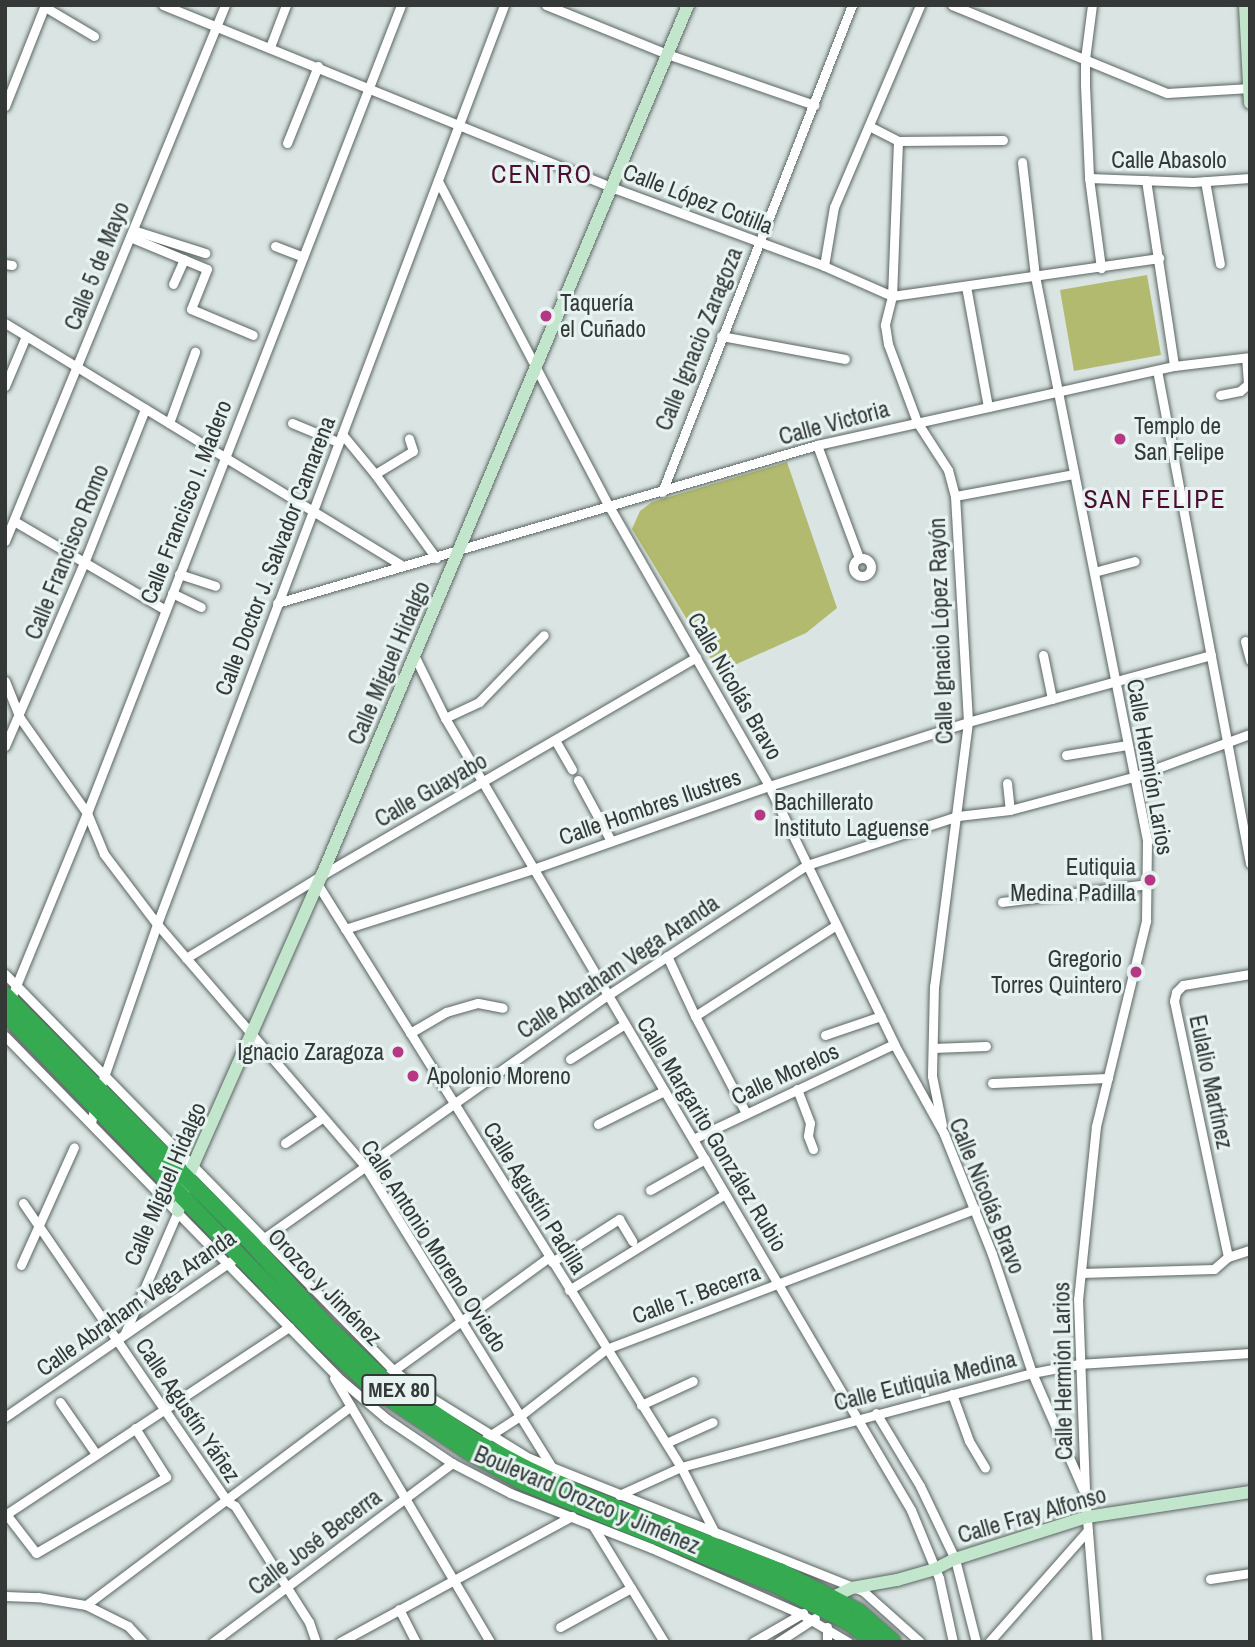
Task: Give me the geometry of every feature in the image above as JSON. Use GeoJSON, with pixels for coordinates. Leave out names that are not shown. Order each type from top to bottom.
{"type":"FeatureCollection","features":[{"type":"Feature","properties":{"kind":"highway","name":"Orozco y Jiménez"},"geometry":{"type":"LineString","coordinates":[[8,1001],[258,1242],[327,1325],[388,1374],[577,1505]]}},
{"type":"Feature","properties":{"kind":"highway","name":"Orozco y Jiménez"},"geometry":{"type":"LineString","coordinates":[[99,1091],[180,1203],[233,1259],[371,1386],[469,1452],[525,1483],[577,1505],[780,1571],[826,1611],[850,1623],[874,1642]]}},
{"type":"Feature","properties":{"kind":"highway","name":"Orozco y Jiménez"},"geometry":{"type":"LineString","coordinates":[[826,1611],[859,1612],[893,1642]]}},
{"type":"Feature","properties":{"kind":"street","name":"Calle López Cotilla"},"geometry":{"type":"LineString","coordinates":[[163,5],[369,86],[611,187],[824,266],[892,296]]}},
{"type":"Feature","properties":{"kind":"street","name":"Calle 5 de Mayo"},"geometry":{"type":"LineString","coordinates":[[5,541],[225,5]]}},
{"type":"Feature","properties":{"kind":"street"},"geometry":{"type":"LineString","coordinates":[[270,47],[286,5]]}},
{"type":"Feature","properties":{"kind":"street","name":"Calle Francisco I. Madero"},"geometry":{"type":"LineString","coordinates":[[8,1001],[87,813],[164,609],[401,5]]}},
{"type":"Feature","properties":{"kind":"street","name":"Calle Doctor J. Salvador Camarena"},"geometry":{"type":"LineString","coordinates":[[91,1123],[99,1091],[157,924],[504,5]]}},
{"type":"Feature","properties":{"kind":"street"},"geometry":{"type":"LineString","coordinates":[[546,5],[667,54],[814,105]]}},
{"type":"Feature","properties":{"kind":"street","name":"Calle Miguel Hidalgo"},"geometry":{"type":"LineString","coordinates":[[120,1337],[320,880],[688,5]]}},
{"type":"Feature","properties":{"kind":"street","name":"Calle Ignacio Zaragoza"},"geometry":{"type":"LineString","coordinates":[[662,492],[852,5]]}},
{"type":"Feature","properties":{"kind":"street"},"geometry":{"type":"LineString","coordinates":[[824,266],[834,207],[919,5]]}},
{"type":"Feature","properties":{"kind":"street"},"geometry":{"type":"LineString","coordinates":[[952,5],[1167,93],[1248,88]]}},
{"type":"Feature","properties":{"kind":"street"},"geometry":{"type":"LineString","coordinates":[[1092,5],[1084,59],[1089,178],[1101,268]]}},
{"type":"Feature","properties":{"kind":"street"},"geometry":{"type":"LineString","coordinates":[[1245,5],[1250,103]]}},
{"type":"Feature","properties":{"kind":"street"},"geometry":{"type":"LineString","coordinates":[[5,106],[45,6],[94,36]]}},
{"type":"Feature","properties":{"kind":"street"},"geometry":{"type":"LineString","coordinates":[[287,142],[318,66]]}},
{"type":"Feature","properties":{"kind":"street"},"geometry":{"type":"LineString","coordinates":[[869,126],[898,141],[1003,140]]}},
{"type":"Feature","properties":{"kind":"street","name":"Calle Ignacio López Rayón"},"geometry":{"type":"LineString","coordinates":[[898,141],[892,296],[885,325],[888,344],[917,422],[948,470],[955,496],[968,722],[934,986],[932,1076],[944,1134]]}},
{"type":"Feature","properties":{"kind":"street","name":"Calle Hermión Larios"},"geometry":{"type":"LineString","coordinates":[[1022,162],[1035,276],[1147,840],[1146,921],[1096,1126],[1081,1273],[1079,1364],[1088,1524]]}},
{"type":"Feature","properties":{"kind":"street","name":"Calle Abasolo"},"geometry":{"type":"LineString","coordinates":[[1089,178],[1205,181],[1250,178]]}},
{"type":"Feature","properties":{"kind":"street"},"geometry":{"type":"LineString","coordinates":[[1146,180],[1174,366]]}},
{"type":"Feature","properties":{"kind":"street","name":"Calle Nicolás Bravo"},"geometry":{"type":"LineString","coordinates":[[438,181],[537,364],[610,508],[769,786],[894,1044],[944,1134],[975,1209],[1032,1373],[1085,1494]]}},
{"type":"Feature","properties":{"kind":"street"},"geometry":{"type":"LineString","coordinates":[[1205,181],[1220,264]]}},
{"type":"Feature","properties":{"kind":"street"},"geometry":{"type":"LineString","coordinates":[[132,233],[205,253]]}},
{"type":"Feature","properties":{"kind":"street"},"geometry":{"type":"LineString","coordinates":[[132,233],[207,269],[191,309],[253,335]]}},
{"type":"Feature","properties":{"kind":"street"},"geometry":{"type":"LineString","coordinates":[[275,246],[303,257]]}},
{"type":"Feature","properties":{"kind":"street"},"geometry":{"type":"LineString","coordinates":[[892,296],[1159,258]]}},
{"type":"Feature","properties":{"kind":"street"},"geometry":{"type":"LineString","coordinates":[[173,284],[184,259]]}},
{"type":"Feature","properties":{"kind":"street"},"geometry":{"type":"LineString","coordinates":[[966,286],[988,407]]}},
{"type":"Feature","properties":{"kind":"street"},"geometry":{"type":"LineString","coordinates":[[5,323],[403,566]]}},
{"type":"Feature","properties":{"kind":"street"},"geometry":{"type":"LineString","coordinates":[[722,335],[845,359]]}},
{"type":"Feature","properties":{"kind":"street"},"geometry":{"type":"LineString","coordinates":[[6,384],[26,336]]}},
{"type":"Feature","properties":{"kind":"street"},"geometry":{"type":"LineString","coordinates":[[169,424],[195,352]]}},
{"type":"Feature","properties":{"kind":"street"},"geometry":{"type":"LineString","coordinates":[[1220,395],[1240,391],[1248,384],[1248,357]]}},
{"type":"Feature","properties":{"kind":"street","name":"Calle Victoria"},"geometry":{"type":"LineString","coordinates":[[277,603],[610,508],[817,445],[1174,366],[1248,357]]}},
{"type":"Feature","properties":{"kind":"street"},"geometry":{"type":"LineString","coordinates":[[1157,370],[1250,863]]}},
{"type":"Feature","properties":{"kind":"street","name":"Calle Francisco Romo"},"geometry":{"type":"LineString","coordinates":[[5,746],[20,718],[145,409]]}},
{"type":"Feature","properties":{"kind":"street"},"geometry":{"type":"LineString","coordinates":[[292,423],[340,438],[375,474],[436,558]]}},
{"type":"Feature","properties":{"kind":"street"},"geometry":{"type":"LineString","coordinates":[[375,474],[413,451],[409,439]]}},
{"type":"Feature","properties":{"kind":"street"},"geometry":{"type":"LineString","coordinates":[[817,445],[859,558]]}},
{"type":"Feature","properties":{"kind":"street"},"geometry":{"type":"LineString","coordinates":[[955,496],[1074,474]]}},
{"type":"Feature","properties":{"kind":"street"},"geometry":{"type":"LineString","coordinates":[[14,521],[164,609]]}},
{"type":"Feature","properties":{"kind":"street"},"geometry":{"type":"LineString","coordinates":[[1094,572],[1135,561]]}},
{"type":"Feature","properties":{"kind":"street"},"geometry":{"type":"LineString","coordinates":[[179,573],[215,586]]}},
{"type":"Feature","properties":{"kind":"street"},"geometry":{"type":"LineString","coordinates":[[172,593],[201,607]]}},
{"type":"Feature","properties":{"kind":"street"},"geometry":{"type":"LineString","coordinates":[[444,718],[479,702],[544,635]]}},
{"type":"Feature","properties":{"kind":"street"},"geometry":{"type":"LineString","coordinates":[[1245,641],[1250,660]]}},
{"type":"Feature","properties":{"kind":"street","name":"Calle Margarito González Rubio"},"geometry":{"type":"LineString","coordinates":[[414,655],[444,718],[911,1510],[935,1569],[953,1642]]}},
{"type":"Feature","properties":{"kind":"street"},"geometry":{"type":"LineString","coordinates":[[1043,655],[1052,699]]}},
{"type":"Feature","properties":{"kind":"street","name":"Calle Hombres Ilustres"},"geometry":{"type":"LineString","coordinates":[[345,929],[533,869],[769,786],[968,722],[1117,684],[1211,655]]}},
{"type":"Feature","properties":{"kind":"street","name":"Calle Guayabo"},"geometry":{"type":"LineString","coordinates":[[186,958],[696,657]]}},
{"type":"Feature","properties":{"kind":"street","name":"Calle Antonio Moreno Oviedo"},"geometry":{"type":"LineString","coordinates":[[5,681],[20,718],[87,813],[104,854],[157,924],[365,1166],[552,1468]]}},
{"type":"Feature","properties":{"kind":"street","name":"Calle Abraham Vega Aranda"},"geometry":{"type":"LineString","coordinates":[[5,1417],[608,995],[807,865],[958,816],[1010,810],[1133,777],[1250,734]]}},
{"type":"Feature","properties":{"kind":"street"},"geometry":{"type":"LineString","coordinates":[[555,740],[572,770]]}},
{"type":"Feature","properties":{"kind":"street"},"geometry":{"type":"LineString","coordinates":[[1066,755],[1127,745]]}},
{"type":"Feature","properties":{"kind":"street"},"geometry":{"type":"LineString","coordinates":[[578,780],[611,841]]}},
{"type":"Feature","properties":{"kind":"street"},"geometry":{"type":"LineString","coordinates":[[1007,783],[1010,810]]}},
{"type":"Feature","properties":{"kind":"street","name":"Calle Agustín Padilla"},"geometry":{"type":"LineString","coordinates":[[320,880],[345,929],[681,1467],[716,1535]]}},
{"type":"Feature","properties":{"kind":"street"},"geometry":{"type":"LineString","coordinates":[[1002,902],[1148,884]]}},
{"type":"Feature","properties":{"kind":"street"},"geometry":{"type":"LineString","coordinates":[[695,1016],[836,925]]}},
{"type":"Feature","properties":{"kind":"street"},"geometry":{"type":"LineString","coordinates":[[667,956],[746,1113]]}},
{"type":"Feature","properties":{"kind":"street","name":"Orozco y Jiménez"},"geometry":{"type":"LineString","coordinates":[[5,974],[8,1001]]}},
{"type":"Feature","properties":{"kind":"street","name":"Eulalio Martínez"},"geometry":{"type":"LineString","coordinates":[[1228,1257],[1174,1001],[1176,992],[1183,985],[1250,974]]}},
{"type":"Feature","properties":{"kind":"street"},"geometry":{"type":"LineString","coordinates":[[410,1032],[446,1012],[478,1003],[503,1008]]}},
{"type":"Feature","properties":{"kind":"street"},"geometry":{"type":"LineString","coordinates":[[825,1035],[881,1016]]}},
{"type":"Feature","properties":{"kind":"street"},"geometry":{"type":"LineString","coordinates":[[570,1059],[625,1024]]}},
{"type":"Feature","properties":{"kind":"street","name":"MEX 80"},"geometry":{"type":"LineString","coordinates":[[5,1036],[91,1123],[180,1203]]}},
{"type":"Feature","properties":{"kind":"street","name":"Calle Morelos"},"geometry":{"type":"LineString","coordinates":[[693,1139],[894,1044]]}},
{"type":"Feature","properties":{"kind":"street"},"geometry":{"type":"LineString","coordinates":[[933,1048],[986,1046]]}},
{"type":"Feature","properties":{"kind":"street"},"geometry":{"type":"LineString","coordinates":[[916,1084],[932,1076]]}},
{"type":"Feature","properties":{"kind":"street"},"geometry":{"type":"LineString","coordinates":[[992,1083],[1108,1078]]}},
{"type":"Feature","properties":{"kind":"street"},"geometry":{"type":"LineString","coordinates":[[797,1089],[810,1123],[808,1136],[813,1149]]}},
{"type":"Feature","properties":{"kind":"street"},"geometry":{"type":"LineString","coordinates":[[598,1125],[664,1091]]}},
{"type":"Feature","properties":{"kind":"street"},"geometry":{"type":"LineString","coordinates":[[285,1143],[322,1118]]}},
{"type":"Feature","properties":{"kind":"street"},"geometry":{"type":"LineString","coordinates":[[21,1265],[74,1147]]}},
{"type":"Feature","properties":{"kind":"street"},"geometry":{"type":"LineString","coordinates":[[650,1190],[705,1159]]}},
{"type":"Feature","properties":{"kind":"street"},"geometry":{"type":"LineString","coordinates":[[569,1290],[724,1194]]}},
{"type":"Feature","properties":{"kind":"street","name":"Calle Agustín Yáñez"},"geometry":{"type":"LineString","coordinates":[[23,1203],[120,1337],[164,1409],[227,1501],[236,1506],[309,1622],[316,1642]]}},
{"type":"Feature","properties":{"kind":"street","name":"Calle T. Becerra"},"geometry":{"type":"LineString","coordinates":[[483,1440],[520,1416],[606,1349],[975,1209]]}},
{"type":"Feature","properties":{"kind":"street"},"geometry":{"type":"LineString","coordinates":[[388,1374],[550,1260],[619,1219],[632,1241]]}},
{"type":"Feature","properties":{"kind":"street"},"geometry":{"type":"LineString","coordinates":[[1081,1273],[1214,1269],[1228,1257],[1250,1250]]}},
{"type":"Feature","properties":{"kind":"street","name":"Boulevard Orozco y Jiménez"},"geometry":{"type":"LineString","coordinates":[[233,1259],[289,1327],[327,1366],[387,1419],[452,1463],[510,1493],[577,1505],[593,1526],[802,1614],[826,1611],[848,1642]]}},
{"type":"Feature","properties":{"kind":"street"},"geometry":{"type":"LineString","coordinates":[[135,1428],[166,1477],[36,1553],[6,1515],[135,1428],[289,1327]]}},
{"type":"Feature","properties":{"kind":"street","name":"Calle Eutiquia Medina"},"geometry":{"type":"LineString","coordinates":[[620,1496],[681,1467],[1032,1373],[1079,1364],[1250,1353]]}},
{"type":"Feature","properties":{"kind":"street"},"geometry":{"type":"LineString","coordinates":[[327,1366],[490,1642]]}},
{"type":"Feature","properties":{"kind":"street"},"geometry":{"type":"LineString","coordinates":[[641,1405],[693,1381]]}},
{"type":"Feature","properties":{"kind":"street"},"geometry":{"type":"LineString","coordinates":[[952,1394],[969,1441],[985,1468]]}},
{"type":"Feature","properties":{"kind":"street"},"geometry":{"type":"LineString","coordinates":[[60,1402],[96,1454]]}},
{"type":"Feature","properties":{"kind":"street"},"geometry":{"type":"LineString","coordinates":[[86,1605],[351,1406]]}},
{"type":"Feature","properties":{"kind":"street"},"geometry":{"type":"LineString","coordinates":[[876,1413],[920,1486],[955,1559],[976,1642]]}},
{"type":"Feature","properties":{"kind":"street"},"geometry":{"type":"LineString","coordinates":[[666,1443],[713,1422]]}},
{"type":"Feature","properties":{"kind":"street","name":"Orozco y Jiménez"},"geometry":{"type":"LineString","coordinates":[[483,1440],[716,1535],[862,1588]]}},
{"type":"Feature","properties":{"kind":"street","name":"Calle José Becerra"},"geometry":{"type":"LineString","coordinates":[[213,1642],[452,1463]]}},
{"type":"Feature","properties":{"kind":"street","name":"Calle Fray Alfonso"},"geometry":{"type":"LineString","coordinates":[[752,1642],[802,1614],[826,1611],[862,1588],[935,1569],[955,1559],[1088,1524],[1250,1492]]}},
{"type":"Feature","properties":{"kind":"street"},"geometry":{"type":"LineString","coordinates":[[340,1642],[454,1580],[577,1505]]}},
{"type":"Feature","properties":{"kind":"street"},"geometry":{"type":"LineString","coordinates":[[989,1642],[1088,1524]]}},
{"type":"Feature","properties":{"kind":"street"},"geometry":{"type":"LineString","coordinates":[[1088,1524],[1097,1642]]}},
{"type":"Feature","properties":{"kind":"street"},"geometry":{"type":"LineString","coordinates":[[593,1526],[664,1642]]}},
{"type":"Feature","properties":{"kind":"street"},"geometry":{"type":"LineString","coordinates":[[1210,1579],[1250,1573]]}},
{"type":"Feature","properties":{"kind":"street"},"geometry":{"type":"LineString","coordinates":[[560,1627],[631,1588]]}},
{"type":"Feature","properties":{"kind":"street"},"geometry":{"type":"LineString","coordinates":[[862,1588],[920,1642]]}},
{"type":"Feature","properties":{"kind":"street"},"geometry":{"type":"LineString","coordinates":[[5,1596],[38,1597],[86,1605],[128,1626],[143,1642]]}},
{"type":"Feature","properties":{"kind":"street"},"geometry":{"type":"LineString","coordinates":[[399,1609],[416,1642]]}},
{"type":"Feature","properties":{"kind":"street"},"geometry":{"type":"LineString","coordinates":[[778,1642],[826,1611]]}},
{"type":"Feature","properties":{"kind":"street"},"geometry":{"type":"LineString","coordinates":[[826,1611],[827,1642]]}},
{"type":"Feature","properties":{"kind":"green space"},"geometry":{"type":"Polygon","coordinates":[[[1147,275],[1161,355],[1074,371],[1060,290],[1147,275]]]}},
{"type":"Feature","properties":{"kind":"green space"},"geometry":{"type":"Polygon","coordinates":[[[787,462],[837,608],[806,633],[719,672],[632,529],[640,511],[652,502],[787,462]]]}},
{"type":"Feature","properties":{"kind":"place","name":"Taquería el Cuñado"},"geometry":{"type":"Point","coordinates":[546,316]}},
{"type":"Feature","properties":{"kind":"place","name":"Templo de San Felipe"},"geometry":{"type":"Point","coordinates":[1120,439]}},
{"type":"Feature","properties":{"kind":"place","name":"Bachillerato Instituto Laguense"},"geometry":{"type":"Point","coordinates":[760,815]}},
{"type":"Feature","properties":{"kind":"place","name":"Eutiquia Medina Padilla"},"geometry":{"type":"Point","coordinates":[1150,880]}},
{"type":"Feature","properties":{"kind":"place","name":"Gregorio Torres Quintero"},"geometry":{"type":"Point","coordinates":[1136,972]}},
{"type":"Feature","properties":{"kind":"place","name":"Ignacio Zaragoza"},"geometry":{"type":"Point","coordinates":[398,1052]}},
{"type":"Feature","properties":{"kind":"place","name":"Apolonio Moreno"},"geometry":{"type":"Point","coordinates":[413,1076]}},
{"type":"Feature","properties":{"kind":"district","name":"CENTRO"},"geometry":{"type":"Point","coordinates":[542,174]}},
{"type":"Feature","properties":{"kind":"district","name":"SAN FELIPE"},"geometry":{"type":"Point","coordinates":[1155,499]}}]}
